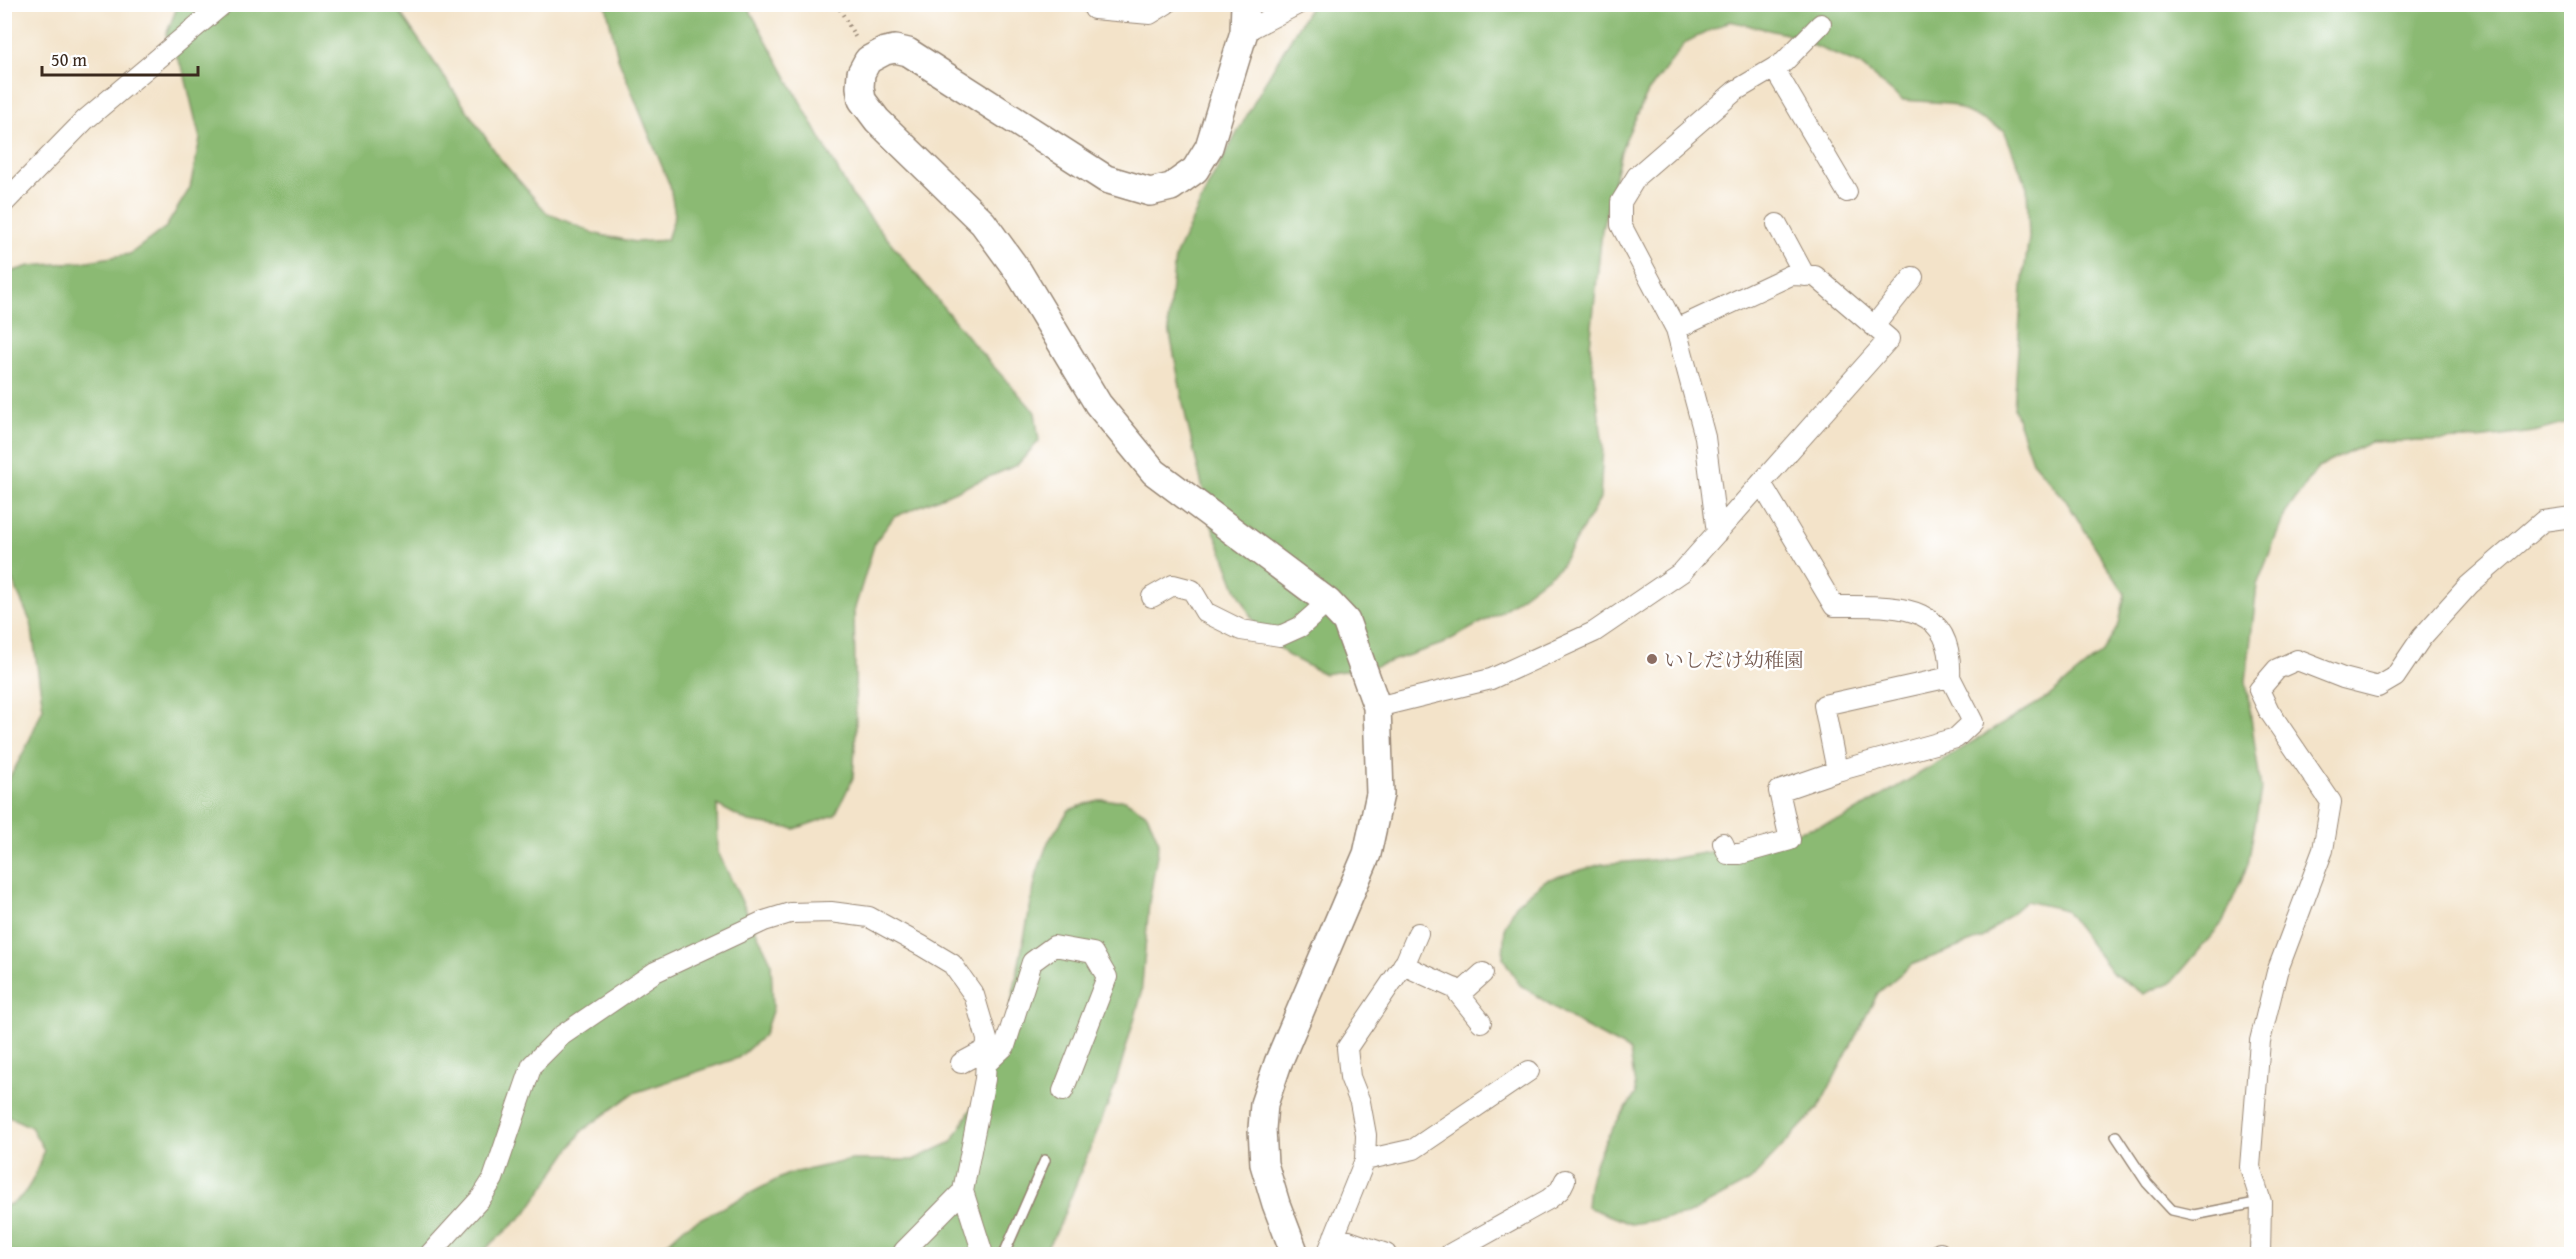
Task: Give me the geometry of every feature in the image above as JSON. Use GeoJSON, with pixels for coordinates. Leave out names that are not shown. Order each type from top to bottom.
{"type":"FeatureCollection","features":[{"type":"Feature","properties":{"kind":"street"},"geometry":{"type":"LineString","coordinates":[[4,203],[85,120],[223,4]]}},
{"type":"Feature","properties":{"kind":"street"},"geometry":{"type":"LineString","coordinates":[[1094,9],[1150,14],[1166,4]]}},
{"type":"Feature","properties":{"kind":"street"},"geometry":{"type":"LineString","coordinates":[[1245,4],[1244,32],[1209,147],[1195,170],[1171,187],[1150,192],[1106,178],[908,52],[895,49],[885,51],[868,60],[861,73],[860,87],[862,100],[877,120],[983,223],[1018,271],[1098,404],[1154,472],[1328,602],[1346,621],[1377,707],[1380,794],[1367,854],[1278,1064],[1264,1104],[1262,1129],[1264,1164],[1295,1254]]}},
{"type":"Feature","properties":{"kind":"street"},"geometry":{"type":"LineString","coordinates":[[1244,32],[1298,4]]}},
{"type":"Feature","properties":{"kind":"street"},"geometry":{"type":"LineString","coordinates":[[1717,532],[1704,437],[1676,329],[1621,225],[1621,202],[1637,177],[1735,91],[1784,62],[1821,24]]}},
{"type":"Feature","properties":{"kind":"street"},"geometry":{"type":"LineString","coordinates":[[1774,68],[1846,192]]}},
{"type":"Feature","properties":{"kind":"street"},"geometry":{"type":"LineString","coordinates":[[1778,224],[1805,276]]}},
{"type":"Feature","properties":{"kind":"street"},"geometry":{"type":"LineString","coordinates":[[1377,707],[1491,679],[1594,632],[1682,573],[1888,339],[1815,276],[1791,275],[1676,329]]}},
{"type":"Feature","properties":{"kind":"street"},"geometry":{"type":"LineString","coordinates":[[1874,326],[1913,277]]}},
{"type":"Feature","properties":{"kind":"street"},"geometry":{"type":"LineString","coordinates":[[1723,843],[1728,854],[1740,854],[1790,840],[1779,791],[1837,771],[1956,738],[1973,722],[1950,677],[1951,661],[1940,629],[1927,616],[1901,607],[1834,606],[1761,483]]}},
{"type":"Feature","properties":{"kind":"street"},"geometry":{"type":"LineString","coordinates":[[2260,1254],[2261,1202],[2250,1167],[2260,1041],[2277,972],[2323,850],[2331,802],[2269,711],[2259,690],[2277,669],[2296,660],[2343,678],[2378,687],[2395,677],[2422,637],[2469,585],[2543,521],[2571,517]]}},
{"type":"Feature","properties":{"kind":"street"},"geometry":{"type":"LineString","coordinates":[[1152,597],[1173,585],[1192,590],[1205,612],[1241,630],[1280,636],[1300,627],[1328,602]]}},
{"type":"Feature","properties":{"kind":"street"},"geometry":{"type":"LineString","coordinates":[[1837,771],[1824,705],[1950,677]]}},
{"type":"Feature","properties":{"kind":"street"},"geometry":{"type":"LineString","coordinates":[[430,1254],[481,1198],[493,1179],[532,1065],[561,1036],[655,972],[764,921],[790,913],[821,912],[869,917],[952,964],[974,995],[987,1039],[985,1079],[970,1144],[963,1191],[983,1254]]}},
{"type":"Feature","properties":{"kind":"street"},"geometry":{"type":"LineString","coordinates":[[1327,1254],[1365,1160],[1366,1135],[1360,1102],[1350,1077],[1347,1048],[1403,965],[1418,933]]}},
{"type":"Feature","properties":{"kind":"street"},"geometry":{"type":"LineString","coordinates":[[961,1063],[986,1057],[1005,1046],[1032,962],[1054,946],[1093,953],[1107,977],[1063,1091]]}},
{"type":"Feature","properties":{"kind":"street"},"geometry":{"type":"LineString","coordinates":[[1403,965],[1462,992],[1483,972]]}},
{"type":"Feature","properties":{"kind":"street"},"geometry":{"type":"LineString","coordinates":[[1454,988],[1481,1022]]}},
{"type":"Feature","properties":{"kind":"street"},"geometry":{"type":"LineString","coordinates":[[1365,1160],[1414,1149],[1529,1071]]}},
{"type":"Feature","properties":{"kind":"street"},"geometry":{"type":"LineString","coordinates":[[1450,1254],[1550,1199],[1560,1190],[1565,1180]]}},
{"type":"Feature","properties":{"kind":"street"},"geometry":{"type":"LineString","coordinates":[[904,1251],[963,1191]]}},
{"type":"Feature","properties":{"kind":"street"},"geometry":{"type":"LineString","coordinates":[[1334,1236],[1386,1254]]}},
{"type":"Feature","properties":{"kind":"lane"},"geometry":{"type":"LineString","coordinates":[[2116,1136],[2147,1183],[2172,1210],[2194,1215],[2261,1202]]}},
{"type":"Feature","properties":{"kind":"lane"},"geometry":{"type":"LineString","coordinates":[[1004,1254],[1045,1160]]}},
{"type":"Feature","properties":{"kind":"path"},"geometry":{"type":"LineString","coordinates":[[837,4],[868,60]]}},
{"type":"Feature","properties":{"kind":"green space"},"geometry":{"type":"Polygon","coordinates":[[[178,5],[395,5],[501,160],[547,213],[596,234],[635,242],[667,240],[675,215],[670,186],[618,58],[606,5],[747,5],[851,194],[975,346],[1035,412],[1039,441],[1017,465],[894,517],[875,542],[854,611],[856,730],[853,778],[835,815],[795,829],[749,822],[717,805],[718,852],[771,962],[773,1008],[764,1035],[738,1058],[634,1093],[582,1131],[527,1212],[480,1254],[5,1254],[5,1206],[20,1198],[31,1184],[44,1150],[31,1127],[4,1114],[5,786],[26,748],[43,708],[31,623],[5,564],[4,274],[29,266],[82,262],[130,254],[166,227],[190,188],[200,139],[184,72],[166,35],[178,5]]]}},
{"type":"Feature","properties":{"kind":"green space"},"geometry":{"type":"Polygon","coordinates":[[[1311,5],[2571,5],[2571,422],[2534,432],[2469,440],[2371,442],[2318,467],[2285,514],[2257,585],[2246,681],[2261,790],[2248,864],[2223,922],[2173,981],[2144,994],[2113,974],[2065,910],[2026,901],[1982,938],[1911,965],[1878,993],[1819,1107],[1750,1181],[1687,1215],[1631,1224],[1587,1207],[1596,1160],[1609,1134],[1636,1094],[1630,1051],[1583,1026],[1520,985],[1503,958],[1505,926],[1517,903],[1546,880],[1602,864],[1676,858],[1753,844],[1843,819],[2048,697],[2103,652],[2119,624],[2125,594],[2065,499],[2032,461],[2014,409],[2022,287],[2029,238],[2027,187],[2004,130],[1948,103],[1902,100],[1860,65],[1786,34],[1730,21],[1686,42],[1648,92],[1622,147],[1602,230],[1590,346],[1603,446],[1600,499],[1560,567],[1501,612],[1442,644],[1377,666],[1324,674],[1287,655],[1254,622],[1236,588],[1211,523],[1186,418],[1168,323],[1175,257],[1209,184],[1311,5]]]}},
{"type":"Feature","properties":{"kind":"green space"},"geometry":{"type":"Polygon","coordinates":[[[1098,800],[1125,800],[1147,814],[1159,842],[1149,903],[1141,996],[1114,1089],[1058,1229],[1043,1254],[655,1254],[686,1226],[788,1174],[851,1160],[913,1160],[952,1142],[981,1091],[1008,1019],[1037,873],[1048,842],[1069,810],[1098,800]]]}},
{"type":"Feature","properties":{"kind":"place","name":"いしだけ幼稚園"},"geometry":{"type":"Point","coordinates":[1652,659]}}]}
